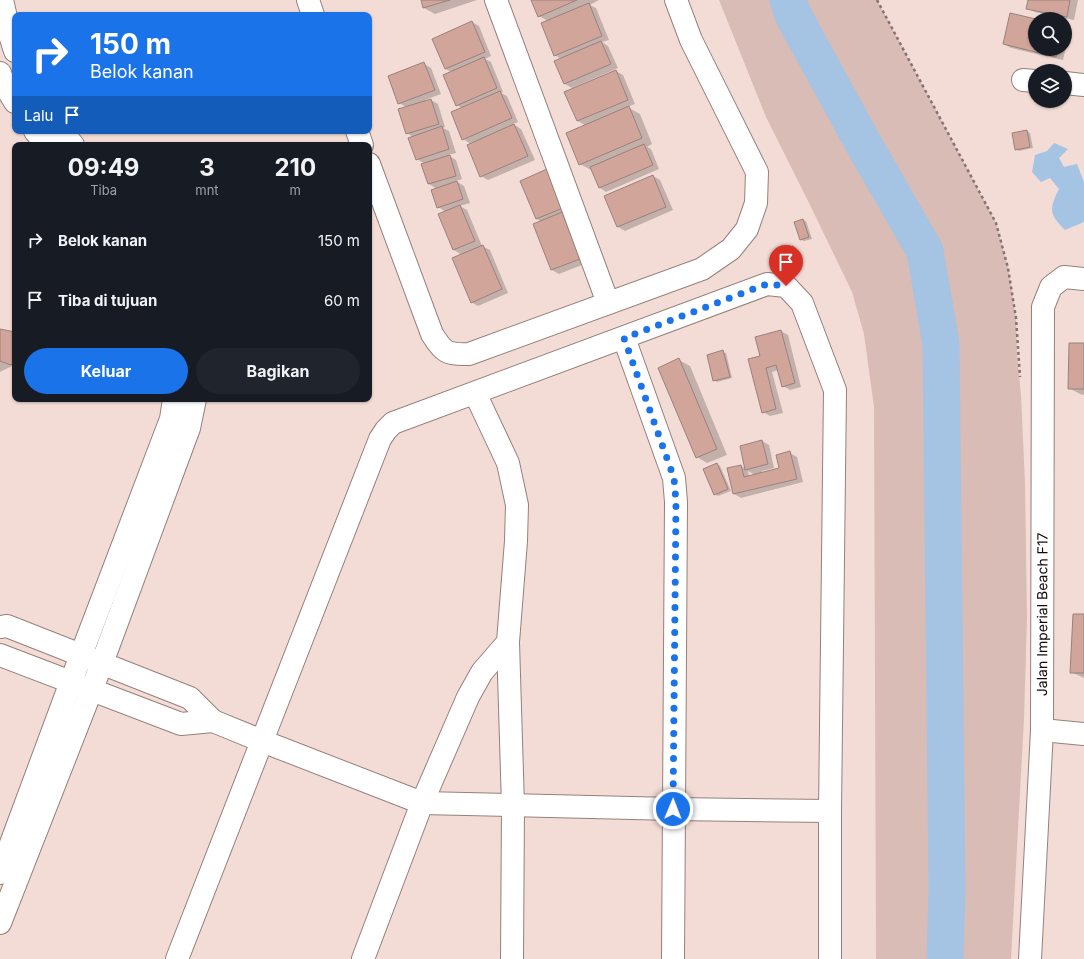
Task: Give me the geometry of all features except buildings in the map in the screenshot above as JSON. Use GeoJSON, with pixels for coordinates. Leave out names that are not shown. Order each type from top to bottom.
{"type":"FeatureCollection","features":[{"type":"Feature","properties":{"kind":"street"},"geometry":{"type":"LineString","coordinates":[[2,0],[12,40]]}},
{"type":"Feature","properties":{"kind":"street"},"geometry":{"type":"LineString","coordinates":[[308,0],[312,12]]}},
{"type":"Feature","properties":{"kind":"street"},"geometry":{"type":"LineString","coordinates":[[496,0],[608,303]]}},
{"type":"Feature","properties":{"kind":"street"},"geometry":{"type":"LineString","coordinates":[[372,172],[432,334],[440,347],[453,355],[469,354],[702,269],[732,249],[747,229],[756,203],[757,172],[691,40],[676,0]]}},
{"type":"Feature","properties":{"kind":"street"},"geometry":{"type":"LineString","coordinates":[[0,73],[4,84],[12,97]]}},
{"type":"Feature","properties":{"kind":"street"},"geometry":{"type":"LineString","coordinates":[[1072,84],[1084,85]]}},
{"type":"Feature","properties":{"kind":"street"},"geometry":{"type":"LineString","coordinates":[[37,134],[44,142]]}},
{"type":"Feature","properties":{"kind":"street"},"geometry":{"type":"LineString","coordinates":[[64,134],[70,142]]}},
{"type":"Feature","properties":{"kind":"street","name":"Jalan Imperial Beach F17"},"geometry":{"type":"LineString","coordinates":[[1030,959],[1042,730],[1043,307],[1051,287],[1074,278]]}},
{"type":"Feature","properties":{"kind":"street"},"geometry":{"type":"LineString","coordinates":[[177,959],[380,439],[386,430],[394,423],[767,284],[786,286],[802,303],[835,390],[830,811],[830,959]]}},
{"type":"Feature","properties":{"kind":"street"},"geometry":{"type":"LineString","coordinates":[[624,338],[674,478],[676,502],[673,959]]}},
{"type":"Feature","properties":{"kind":"street"},"geometry":{"type":"LineString","coordinates":[[475,393],[508,463],[517,505],[516,541],[508,642],[513,806],[512,959]]}},
{"type":"Feature","properties":{"kind":"street"},"geometry":{"type":"LineString","coordinates":[[0,873],[171,419],[174,402]]}},
{"type":"Feature","properties":{"kind":"street"},"geometry":{"type":"LineString","coordinates":[[0,923],[102,663],[190,428],[194,402]]}},
{"type":"Feature","properties":{"kind":"street"},"geometry":{"type":"LineString","coordinates":[[0,626],[7,626],[190,698],[213,721],[422,803],[513,806],[830,811]]}},
{"type":"Feature","properties":{"kind":"street"},"geometry":{"type":"LineString","coordinates":[[363,959],[422,803],[468,697],[482,672],[508,642]]}},
{"type":"Feature","properties":{"kind":"street"},"geometry":{"type":"LineString","coordinates":[[0,655],[181,724],[213,721]]}},
{"type":"Feature","properties":{"kind":"street"},"geometry":{"type":"LineString","coordinates":[[1042,730],[1084,734]]}},
{"type":"Feature","properties":{"kind":"path"},"geometry":{"type":"LineString","coordinates":[[877,0],[996,223],[1008,268],[1016,318],[1020,382]]}},
{"type":"Feature","properties":{"kind":"shaded area"},"geometry":{"type":"Polygon","coordinates":[[[719,0],[877,0],[996,223],[1008,268],[1016,318],[1025,483],[1027,617],[1024,719],[1011,959],[876,959],[874,407],[864,334],[852,292],[766,117],[719,0]]]}},
{"type":"Feature","properties":{"kind":"water"},"geometry":{"type":"Polygon","coordinates":[[[1054,143],[1068,149],[1059,158],[1064,167],[1077,164],[1084,182],[1084,222],[1065,230],[1056,220],[1052,211],[1053,202],[1059,189],[1050,178],[1041,182],[1032,172],[1035,155],[1047,151],[1054,143]]]}},
{"type":"Feature","properties":{"kind":"waterway"},"geometry":{"type":"LineString","coordinates":[[788,0],[793,15],[863,143],[925,251],[941,344],[947,890],[945,959]]}},
{"type":"Feature","properties":{"kind":"route"},"geometry":{"type":"LineString","coordinates":[[673,809],[676,502],[674,478],[624,338],[767,284],[786,286]]}}]}
